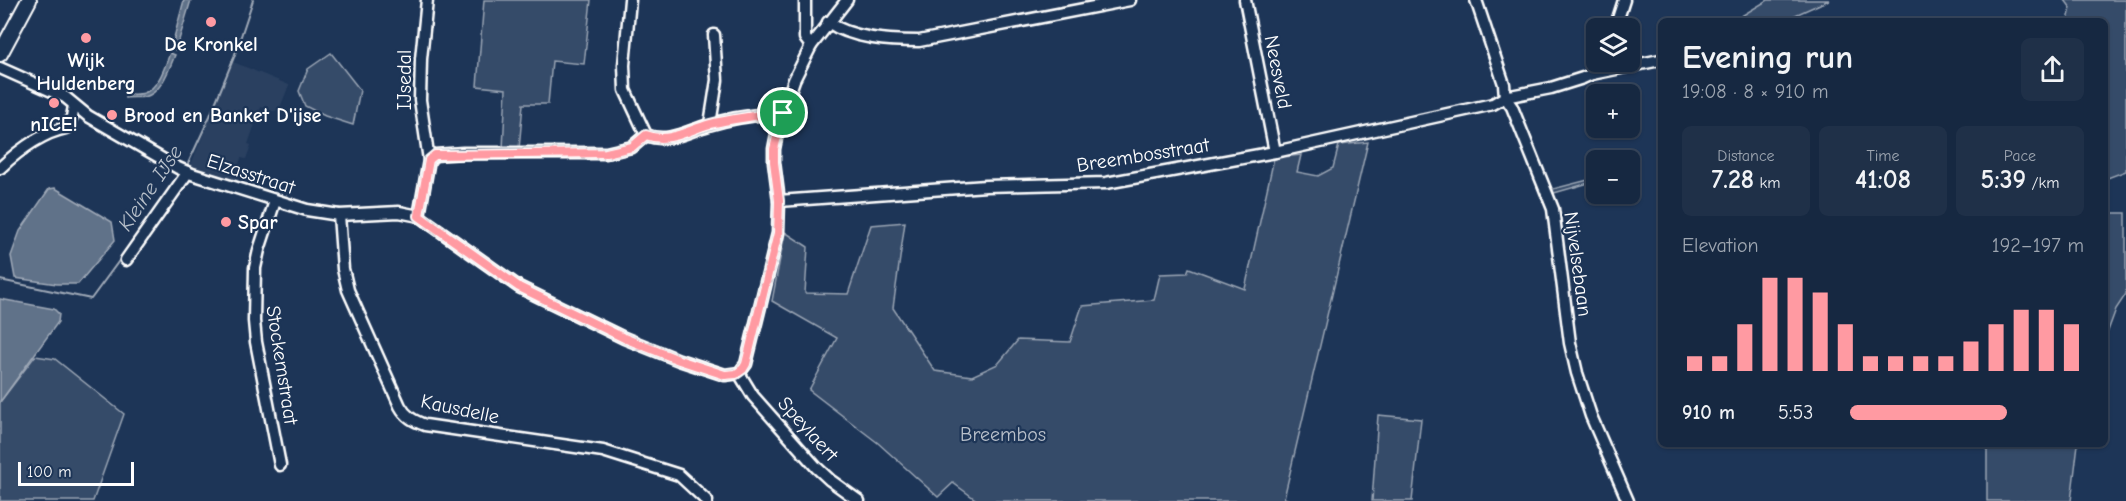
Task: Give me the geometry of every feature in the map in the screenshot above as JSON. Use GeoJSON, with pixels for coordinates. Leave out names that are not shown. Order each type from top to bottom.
{"type":"FeatureCollection","features":[{"type":"Feature","properties":{"kind":"main road"},"geometry":{"type":"LineString","coordinates":[[0,54],[27,1]]}},
{"type":"Feature","properties":{"kind":"street","name":"IJsedal"},"geometry":{"type":"LineString","coordinates":[[419,216],[429,160],[420,100],[421,59],[427,0]]}},
{"type":"Feature","properties":{"kind":"street"},"geometry":{"type":"LineString","coordinates":[[630,0],[624,65],[625,90],[646,135],[656,139],[674,138],[710,124],[783,113]]}},
{"type":"Feature","properties":{"kind":"street"},"geometry":{"type":"LineString","coordinates":[[805,0],[806,38],[811,46]]}},
{"type":"Feature","properties":{"kind":"street"},"geometry":{"type":"LineString","coordinates":[[419,216],[519,287],[558,308],[679,360],[725,375],[739,372],[746,364],[775,252],[780,217],[774,156],[783,113],[794,80],[811,46],[847,0]]}},
{"type":"Feature","properties":{"kind":"street"},"geometry":{"type":"LineString","coordinates":[[828,22],[842,31],[895,41],[919,41],[1130,0]]}},
{"type":"Feature","properties":{"kind":"street","name":"Neesveld"},"geometry":{"type":"LineString","coordinates":[[1245,0],[1275,152]]}},
{"type":"Feature","properties":{"kind":"street","name":"Nijvelsebaan"},"geometry":{"type":"LineString","coordinates":[[1476,0],[1504,84],[1505,97],[1512,107],[1553,209],[1570,342],[1577,373],[1591,416],[1628,501]]}},
{"type":"Feature","properties":{"kind":"street"},"geometry":{"type":"LineString","coordinates":[[1618,18],[1624,0]]}},
{"type":"Feature","properties":{"kind":"street"},"geometry":{"type":"LineString","coordinates":[[710,124],[717,80],[714,35]]}},
{"type":"Feature","properties":{"kind":"street","name":"Breembosstraat"},"geometry":{"type":"LineString","coordinates":[[779,201],[986,186],[1107,183],[1275,152],[1494,104],[1505,97],[1551,88],[1592,74],[1658,60]]}},
{"type":"Feature","properties":{"kind":"street","name":"Elzasstraat"},"geometry":{"type":"LineString","coordinates":[[0,68],[65,97],[88,116],[186,171],[307,210],[339,215],[399,212],[419,216]]}},
{"type":"Feature","properties":{"kind":"street"},"geometry":{"type":"LineString","coordinates":[[0,168],[15,155],[53,131],[66,128],[72,117],[74,106]]}},
{"type":"Feature","properties":{"kind":"street"},"geometry":{"type":"LineString","coordinates":[[429,160],[435,155],[455,154],[606,153],[632,147],[646,135]]}},
{"type":"Feature","properties":{"kind":"street"},"geometry":{"type":"LineString","coordinates":[[126,260],[186,171]]}},
{"type":"Feature","properties":{"kind":"street","name":"Stockemstraat"},"geometry":{"type":"LineString","coordinates":[[275,201],[255,268],[254,321],[280,465]]}},
{"type":"Feature","properties":{"kind":"street","name":"Kausdelle"},"geometry":{"type":"LineString","coordinates":[[339,215],[343,269],[348,290],[400,406],[411,419],[425,424],[603,451],[679,475],[707,501]]}},
{"type":"Feature","properties":{"kind":"street","name":"Speylaert"},"geometry":{"type":"LineString","coordinates":[[739,372],[753,396],[816,467],[859,501]]}},
{"type":"Feature","properties":{"kind":"shaded area"},"geometry":{"type":"Polygon","coordinates":[[[184,0],[191,0],[176,50],[171,49],[184,0]]]}},
{"type":"Feature","properties":{"kind":"shaded area"},"geometry":{"type":"Polygon","coordinates":[[[170,53],[175,55],[156,90],[145,97],[125,98],[125,94],[142,94],[154,86],[161,76],[170,53]]]}},
{"type":"Feature","properties":{"kind":"shaded area"},"geometry":{"type":"Polygon","coordinates":[[[233,62],[289,85],[279,110],[273,111],[261,107],[248,144],[251,145],[246,159],[241,158],[239,164],[243,166],[237,182],[190,167],[233,62]]]}},
{"type":"Feature","properties":{"kind":"shaded area"},"geometry":{"type":"Polygon","coordinates":[[[55,188],[112,222],[115,240],[78,284],[57,284],[15,278],[11,256],[20,231],[49,189],[55,188]]]}},
{"type":"Feature","properties":{"kind":"shaded area"},"geometry":{"type":"Polygon","coordinates":[[[0,299],[54,309],[59,314],[58,322],[0,402],[0,299]]]}},
{"type":"Feature","properties":{"kind":"green space"},"geometry":{"type":"Polygon","coordinates":[[[484,0],[591,0],[584,64],[552,61],[548,104],[523,104],[519,149],[503,149],[506,89],[477,86],[484,0]]]}},
{"type":"Feature","properties":{"kind":"green space"},"geometry":{"type":"Polygon","coordinates":[[[1768,0],[1829,0],[1789,18],[1738,18],[1768,0]]]}},
{"type":"Feature","properties":{"kind":"green space"},"geometry":{"type":"Polygon","coordinates":[[[2065,0],[2126,0],[2126,171],[2108,178],[2108,18],[2069,18],[2071,8],[2065,0]]]}},
{"type":"Feature","properties":{"kind":"green space"},"geometry":{"type":"Polygon","coordinates":[[[331,53],[360,90],[353,125],[325,116],[305,106],[299,91],[308,69],[331,53]]]}},
{"type":"Feature","properties":{"kind":"green space","name":"Breembos"},"geometry":{"type":"Polygon","coordinates":[[[1368,142],[1284,498],[1292,501],[978,501],[953,483],[938,497],[878,443],[809,390],[837,338],[772,301],[785,232],[808,247],[805,293],[848,294],[871,225],[905,222],[893,308],[935,371],[972,376],[998,364],[1018,340],[1070,342],[1082,306],[1154,300],[1160,274],[1187,273],[1189,268],[1245,289],[1274,158],[1301,155],[1297,172],[1318,176],[1333,168],[1339,145],[1368,142]]]}},
{"type":"Feature","properties":{"kind":"green space"},"geometry":{"type":"Polygon","coordinates":[[[1586,181],[1586,184],[1554,193],[1553,189],[1586,181]]]}},
{"type":"Feature","properties":{"kind":"green space"},"geometry":{"type":"Polygon","coordinates":[[[2108,213],[2126,213],[2126,294],[2116,309],[2108,331],[2108,213]]]}},
{"type":"Feature","properties":{"kind":"green space"},"geometry":{"type":"Polygon","coordinates":[[[35,356],[55,359],[124,414],[93,501],[0,501],[0,402],[35,356]]]}},
{"type":"Feature","properties":{"kind":"green space"},"geometry":{"type":"Polygon","coordinates":[[[1378,415],[1421,419],[1412,501],[1372,501],[1378,415]]]}},
{"type":"Feature","properties":{"kind":"green space"},"geometry":{"type":"Polygon","coordinates":[[[1987,447],[2078,447],[2071,501],[1987,501],[1987,447]]]}},
{"type":"Feature","properties":{"kind":"waterway","name":"Kleine IJse"},"geometry":{"type":"LineString","coordinates":[[186,168],[234,57],[253,0]]}},
{"type":"Feature","properties":{"kind":"waterway","name":"Kleine IJse"},"geometry":{"type":"LineString","coordinates":[[0,280],[91,299],[132,243]]}},
{"type":"Feature","properties":{"kind":"place","name":"De Kronkel"},"geometry":{"type":"Point","coordinates":[211,22]}},
{"type":"Feature","properties":{"kind":"place","name":"Wijk Huldenberg"},"geometry":{"type":"Point","coordinates":[86,38]}},
{"type":"Feature","properties":{"kind":"place","name":"nICE!"},"geometry":{"type":"Point","coordinates":[54,103]}},
{"type":"Feature","properties":{"kind":"place","name":"Brood en Banket D'ijse"},"geometry":{"type":"Point","coordinates":[112,115]}},
{"type":"Feature","properties":{"kind":"place","name":"Spar"},"geometry":{"type":"Point","coordinates":[226,222]}},
{"type":"Feature","properties":{"kind":"route"},"geometry":{"type":"LineString","coordinates":[[783,113],[774,149],[780,217],[775,252],[746,364],[736,374],[725,375],[679,360],[558,308],[519,287],[419,216],[429,160],[435,155],[606,153],[632,147],[646,135],[656,139],[674,138],[710,124],[783,113]]}}]}
